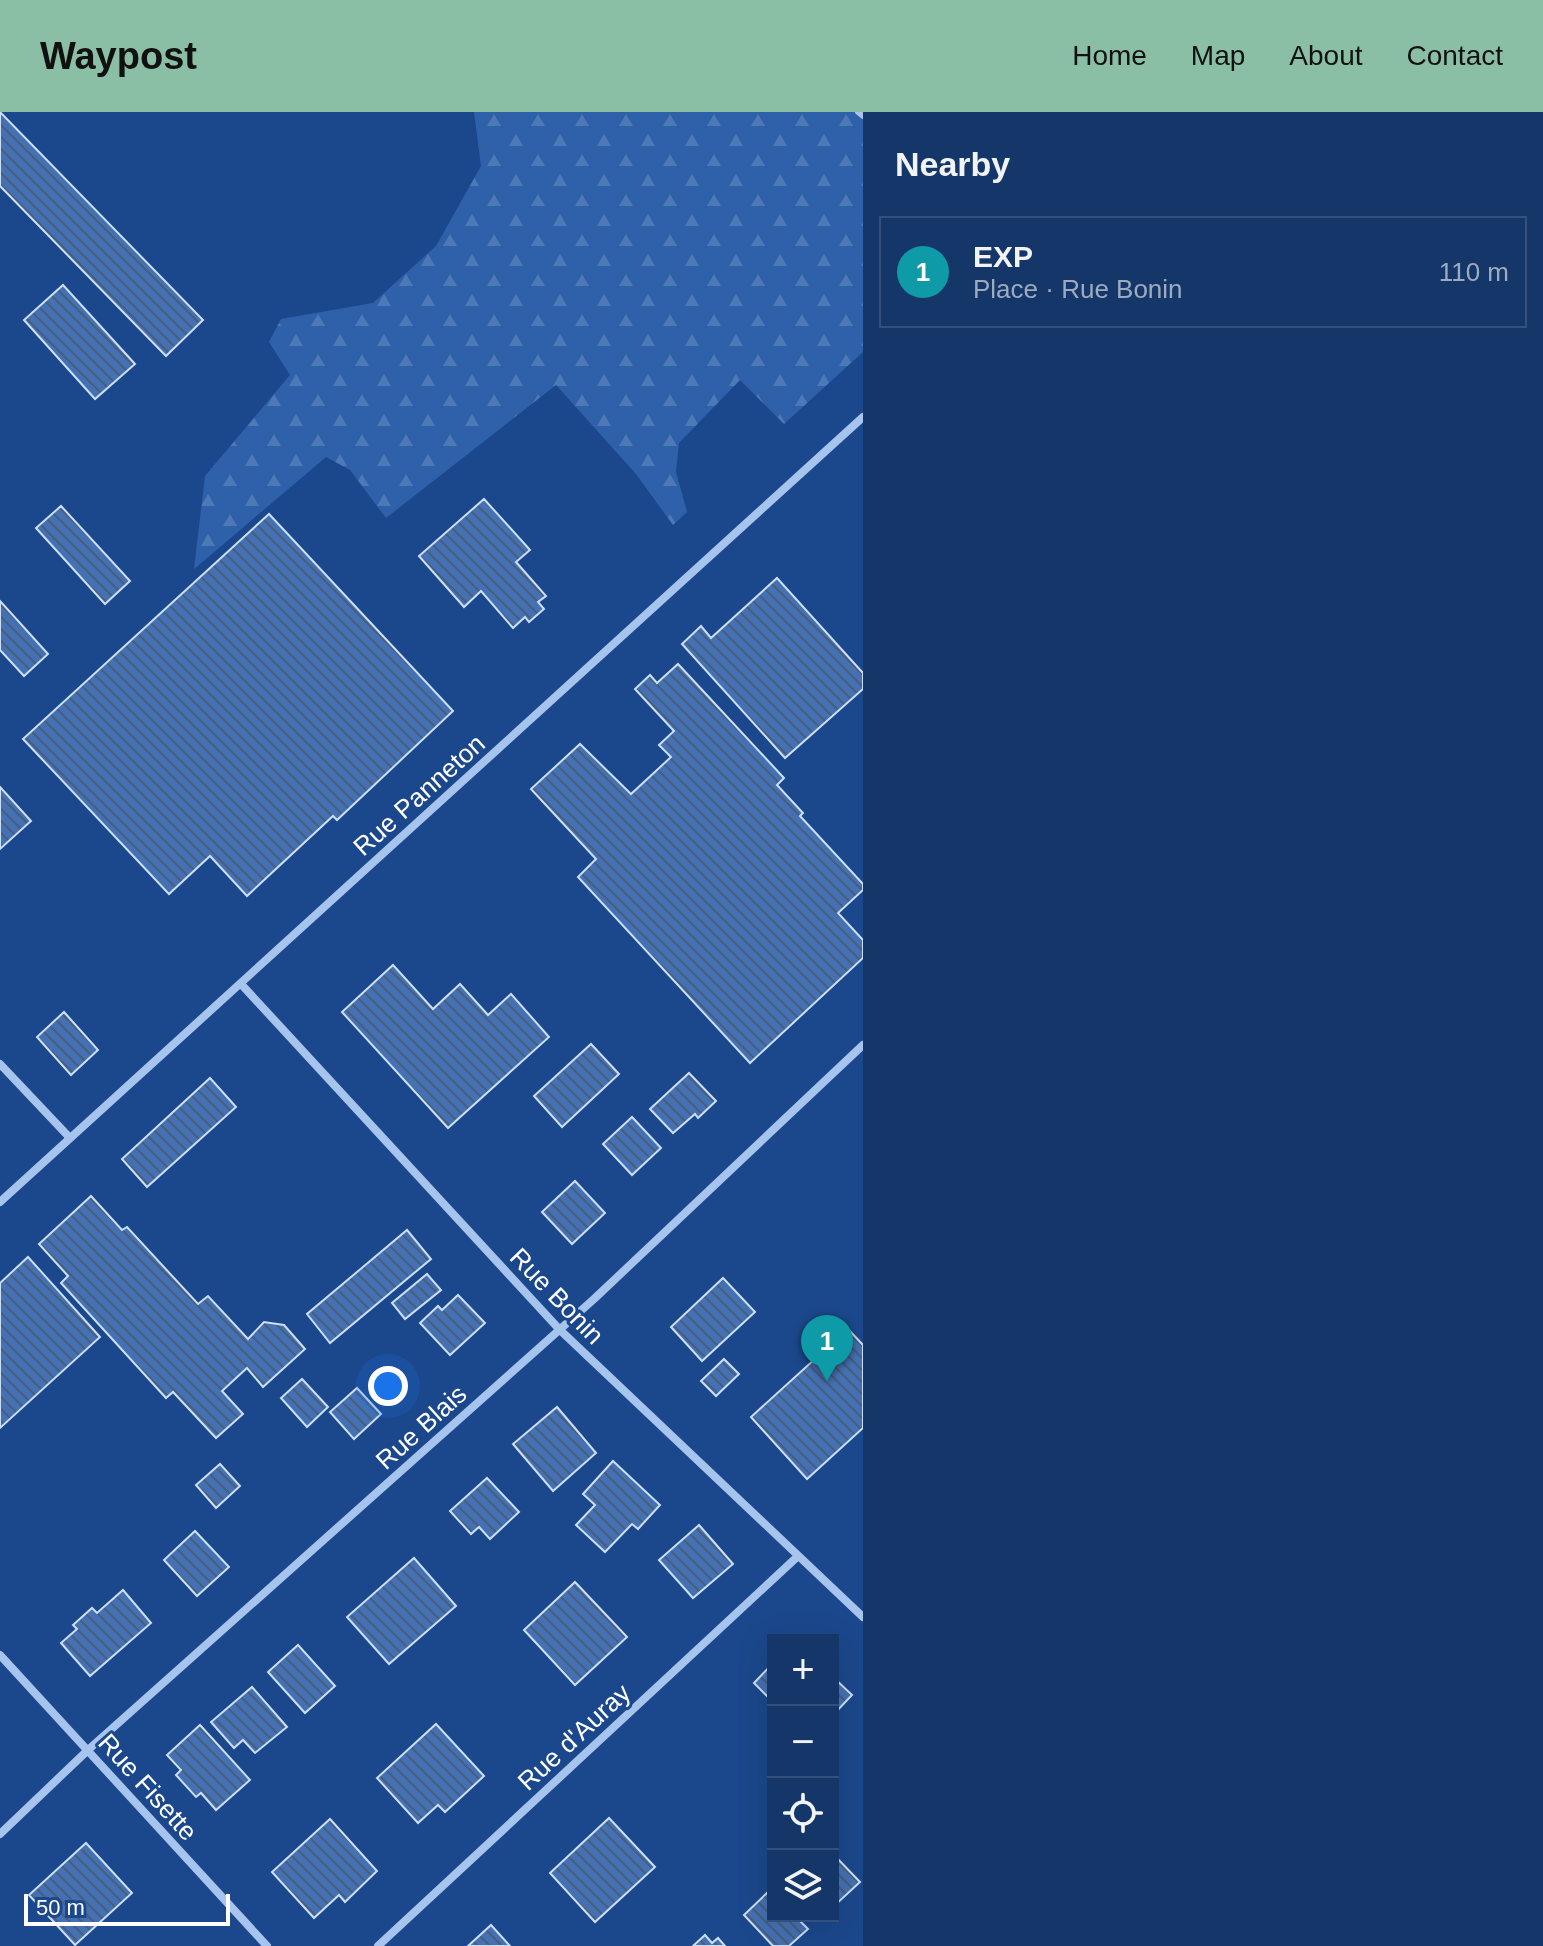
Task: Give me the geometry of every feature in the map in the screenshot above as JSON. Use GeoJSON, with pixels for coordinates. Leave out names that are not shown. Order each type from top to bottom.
{"type":"FeatureCollection","features":[{"type":"Feature","properties":{"kind":"street","name":"Rue Panneton"},"geometry":{"type":"LineString","coordinates":[[0,1202],[863,417]]}},
{"type":"Feature","properties":{"kind":"street","name":"Rue Bonin"},"geometry":{"type":"LineString","coordinates":[[241,984],[560,1330],[863,1617]]}},
{"type":"Feature","properties":{"kind":"street","name":"Rue Blais"},"geometry":{"type":"LineString","coordinates":[[0,1834],[88,1750],[560,1330],[863,1045]]}},
{"type":"Feature","properties":{"kind":"street"},"geometry":{"type":"LineString","coordinates":[[0,1064],[70,1138]]}},
{"type":"Feature","properties":{"kind":"street","name":"Rue d'Auray"},"geometry":{"type":"LineString","coordinates":[[378,1946],[797,1557]]}},
{"type":"Feature","properties":{"kind":"street","name":"Rue Fisette"},"geometry":{"type":"LineString","coordinates":[[0,1655],[267,1946]]}},
{"type":"Feature","properties":{"kind":"lane"},"geometry":{"type":"LineString","coordinates":[[858,112],[863,116]]}},
{"type":"Feature","properties":{"kind":"green space"},"geometry":{"type":"Polygon","coordinates":[[[474,112],[863,112],[863,352],[784,424],[740,380],[679,443],[676,472],[687,512],[673,525],[636,474],[556,385],[386,518],[350,470],[326,457],[194,569],[205,476],[290,375],[269,342],[281,319],[373,303],[436,246],[481,166],[474,112]]]}},
{"type":"Feature","properties":{"kind":"building"},"geometry":{"type":"Polygon","coordinates":[[[0,112],[203,320],[166,356],[0,186],[0,112]]]}},
{"type":"Feature","properties":{"kind":"building"},"geometry":{"type":"Polygon","coordinates":[[[63,285],[135,364],[95,399],[24,320],[63,285]]]}},
{"type":"Feature","properties":{"kind":"building"},"geometry":{"type":"Polygon","coordinates":[[[484,499],[530,550],[516,562],[546,596],[538,602],[544,609],[529,622],[525,617],[513,628],[481,591],[464,607],[419,556],[484,499]]]}},
{"type":"Feature","properties":{"kind":"building"},"geometry":{"type":"Polygon","coordinates":[[[61,506],[130,581],[105,604],[36,528],[61,506]]]}},
{"type":"Feature","properties":{"kind":"building"},"geometry":{"type":"Polygon","coordinates":[[[269,514],[453,711],[337,820],[333,816],[247,896],[210,856],[169,894],[23,739],[269,514]]]}},
{"type":"Feature","properties":{"kind":"building"},"geometry":{"type":"Polygon","coordinates":[[[777,578],[863,673],[863,689],[785,758],[682,644],[701,626],[711,638],[777,578]]]}},
{"type":"Feature","properties":{"kind":"building"},"geometry":{"type":"Polygon","coordinates":[[[0,601],[48,654],[24,676],[0,650],[0,601]]]}},
{"type":"Feature","properties":{"kind":"building"},"geometry":{"type":"Polygon","coordinates":[[[678,664],[784,778],[777,785],[803,813],[800,816],[863,884],[863,890],[838,913],[863,940],[863,958],[750,1063],[578,877],[596,859],[531,789],[580,744],[631,794],[671,757],[659,745],[674,731],[635,689],[650,675],[657,683],[678,664]]]}},
{"type":"Feature","properties":{"kind":"building"},"geometry":{"type":"Polygon","coordinates":[[[0,787],[31,821],[0,849],[0,787]]]}},
{"type":"Feature","properties":{"kind":"building"},"geometry":{"type":"Polygon","coordinates":[[[393,965],[433,1009],[460,984],[488,1015],[511,994],[549,1037],[448,1128],[342,1012],[393,965]]]}},
{"type":"Feature","properties":{"kind":"building"},"geometry":{"type":"Polygon","coordinates":[[[64,1012],[98,1050],[71,1075],[37,1037],[64,1012]]]}},
{"type":"Feature","properties":{"kind":"building"},"geometry":{"type":"Polygon","coordinates":[[[591,1044],[619,1074],[562,1127],[534,1096],[591,1044]]]}},
{"type":"Feature","properties":{"kind":"building"},"geometry":{"type":"Polygon","coordinates":[[[689,1073],[716,1101],[698,1118],[695,1114],[673,1133],[650,1109],[689,1073]]]}},
{"type":"Feature","properties":{"kind":"building"},"geometry":{"type":"Polygon","coordinates":[[[210,1078],[236,1107],[147,1187],[122,1159],[210,1078]]]}},
{"type":"Feature","properties":{"kind":"building"},"geometry":{"type":"Polygon","coordinates":[[[632,1117],[661,1148],[632,1175],[603,1144],[632,1117]]]}},
{"type":"Feature","properties":{"kind":"building"},"geometry":{"type":"Polygon","coordinates":[[[575,1181],[605,1213],[572,1244],[542,1212],[575,1181]]]}},
{"type":"Feature","properties":{"kind":"building"},"geometry":{"type":"Polygon","coordinates":[[[91,1196],[122,1230],[127,1227],[198,1304],[208,1296],[248,1339],[264,1322],[284,1325],[305,1349],[263,1387],[247,1368],[222,1391],[243,1414],[216,1438],[173,1392],[166,1398],[61,1283],[68,1276],[39,1244],[91,1196]]]}},
{"type":"Feature","properties":{"kind":"building"},"geometry":{"type":"Polygon","coordinates":[[[407,1230],[431,1259],[330,1343],[307,1314],[407,1230]]]}},
{"type":"Feature","properties":{"kind":"building"},"geometry":{"type":"Polygon","coordinates":[[[28,1257],[100,1337],[0,1428],[0,1283],[28,1257]]]}},
{"type":"Feature","properties":{"kind":"building"},"geometry":{"type":"Polygon","coordinates":[[[427,1274],[441,1290],[405,1319],[392,1303],[427,1274]]]}},
{"type":"Feature","properties":{"kind":"building"},"geometry":{"type":"Polygon","coordinates":[[[723,1278],[755,1312],[702,1361],[671,1327],[723,1278]]]}},
{"type":"Feature","properties":{"kind":"building"},"geometry":{"type":"Polygon","coordinates":[[[458,1295],[485,1323],[450,1355],[420,1323],[438,1306],[442,1310],[458,1295]]]}},
{"type":"Feature","properties":{"kind":"building"},"geometry":{"type":"Polygon","coordinates":[[[848,1329],[863,1345],[863,1428],[807,1479],[751,1417],[848,1329]]]}},
{"type":"Feature","properties":{"kind":"building"},"geometry":{"type":"Polygon","coordinates":[[[724,1359],[739,1374],[716,1396],[701,1381],[724,1359]]]}},
{"type":"Feature","properties":{"kind":"building"},"geometry":{"type":"Polygon","coordinates":[[[302,1379],[328,1407],[307,1427],[281,1398],[302,1379]]]}},
{"type":"Feature","properties":{"kind":"building"},"geometry":{"type":"Polygon","coordinates":[[[357,1388],[381,1414],[354,1439],[330,1412],[357,1388]]]}},
{"type":"Feature","properties":{"kind":"building"},"geometry":{"type":"Polygon","coordinates":[[[557,1407],[596,1453],[553,1491],[513,1444],[557,1407]]]}},
{"type":"Feature","properties":{"kind":"building"},"geometry":{"type":"Polygon","coordinates":[[[613,1461],[660,1505],[638,1529],[632,1524],[605,1552],[576,1525],[595,1505],[583,1494],[613,1461]]]}},
{"type":"Feature","properties":{"kind":"building"},"geometry":{"type":"Polygon","coordinates":[[[220,1464],[240,1486],[216,1508],[196,1485],[220,1464]]]}},
{"type":"Feature","properties":{"kind":"building"},"geometry":{"type":"Polygon","coordinates":[[[487,1478],[519,1512],[490,1539],[479,1527],[471,1534],[450,1511],[487,1478]]]}},
{"type":"Feature","properties":{"kind":"building"},"geometry":{"type":"Polygon","coordinates":[[[699,1525],[733,1564],[693,1598],[659,1560],[699,1525]]]}},
{"type":"Feature","properties":{"kind":"building"},"geometry":{"type":"Polygon","coordinates":[[[195,1531],[229,1567],[197,1596],[164,1560],[195,1531]]]}},
{"type":"Feature","properties":{"kind":"building"},"geometry":{"type":"Polygon","coordinates":[[[414,1558],[456,1606],[389,1664],[347,1617],[414,1558]]]}},
{"type":"Feature","properties":{"kind":"building"},"geometry":{"type":"Polygon","coordinates":[[[575,1582],[627,1637],[575,1685],[524,1630],[575,1582]]]}},
{"type":"Feature","properties":{"kind":"building"},"geometry":{"type":"Polygon","coordinates":[[[123,1590],[151,1623],[90,1676],[61,1643],[77,1629],[73,1625],[92,1608],[97,1613],[123,1590]]]}},
{"type":"Feature","properties":{"kind":"building"},"geometry":{"type":"Polygon","coordinates":[[[298,1645],[335,1686],[305,1713],[268,1672],[298,1645]]]}},
{"type":"Feature","properties":{"kind":"building"},"geometry":{"type":"Polygon","coordinates":[[[767,1669],[767,1696],[754,1683],[767,1669]]]}},
{"type":"Feature","properties":{"kind":"building"},"geometry":{"type":"Polygon","coordinates":[[[839,1683],[852,1695],[839,1709],[839,1683]]]}},
{"type":"Feature","properties":{"kind":"building"},"geometry":{"type":"Polygon","coordinates":[[[252,1687],[287,1727],[255,1753],[243,1740],[234,1748],[211,1722],[252,1687]]]}},
{"type":"Feature","properties":{"kind":"building"},"geometry":{"type":"Polygon","coordinates":[[[436,1724],[484,1776],[445,1812],[438,1805],[418,1823],[377,1778],[436,1724]]]}},
{"type":"Feature","properties":{"kind":"building"},"geometry":{"type":"Polygon","coordinates":[[[200,1725],[250,1780],[216,1810],[201,1793],[196,1797],[176,1775],[181,1770],[167,1755],[200,1725]]]}},
{"type":"Feature","properties":{"kind":"building"},"geometry":{"type":"Polygon","coordinates":[[[609,1818],[655,1867],[595,1922],[550,1873],[609,1818]]]}},
{"type":"Feature","properties":{"kind":"building"},"geometry":{"type":"Polygon","coordinates":[[[330,1819],[377,1871],[345,1902],[339,1895],[314,1918],[272,1872],[330,1819]]]}},
{"type":"Feature","properties":{"kind":"building"},"geometry":{"type":"Polygon","coordinates":[[[86,1843],[132,1893],[75,1945],[29,1895],[86,1843]]]}},
{"type":"Feature","properties":{"kind":"building"},"geometry":{"type":"Polygon","coordinates":[[[839,1860],[860,1882],[839,1901],[839,1860]]]}},
{"type":"Feature","properties":{"kind":"building"},"geometry":{"type":"Polygon","coordinates":[[[767,1893],[767,1922],[801,1922],[808,1929],[789,1946],[773,1946],[744,1915],[767,1893]]]}},
{"type":"Feature","properties":{"kind":"building"},"geometry":{"type":"Polygon","coordinates":[[[491,1925],[510,1946],[468,1946],[491,1925]]]}},
{"type":"Feature","properties":{"kind":"building"},"geometry":{"type":"Polygon","coordinates":[[[705,1935],[712,1943],[718,1938],[725,1946],[693,1946],[705,1935]]]}},
{"type":"Feature","properties":{"kind":"place","name":"EXP"},"geometry":{"type":"Point","coordinates":[827,1381]}}]}
